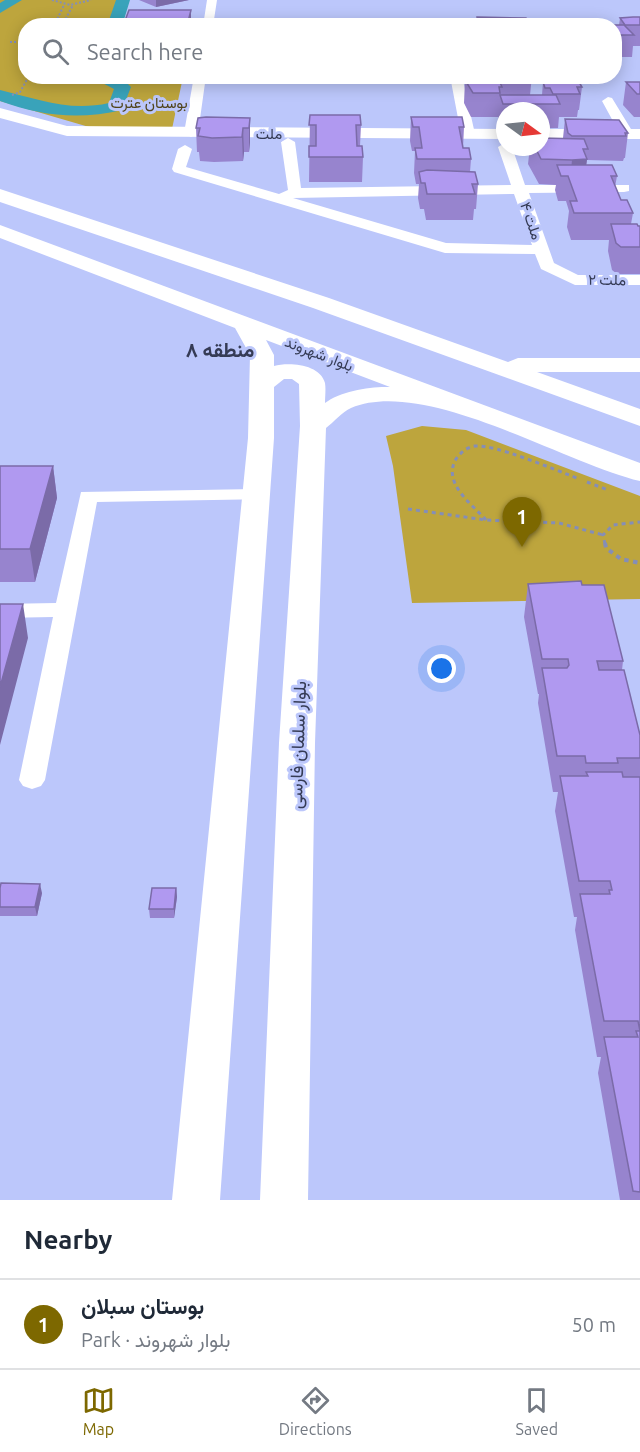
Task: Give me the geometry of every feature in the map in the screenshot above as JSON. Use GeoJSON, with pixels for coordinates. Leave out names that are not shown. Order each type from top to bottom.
{"type":"FeatureCollection","features":[{"type":"Feature","properties":{"kind":"main road"},"geometry":{"type":"LineString","coordinates":[[0,195],[494,365],[640,418]]}},
{"type":"Feature","properties":{"kind":"main road","name":"بلوار شهروند"},"geometry":{"type":"LineString","coordinates":[[0,231],[246,327],[640,473]]}},
{"type":"Feature","properties":{"kind":"main road"},"geometry":{"type":"LineString","coordinates":[[196,1200],[264,383],[262,355],[246,327]]}},
{"type":"Feature","properties":{"kind":"main road"},"geometry":{"type":"LineString","coordinates":[[494,365],[640,365]]}},
{"type":"Feature","properties":{"kind":"main road","name":"بلوار سلمان فارسی"},"geometry":{"type":"LineString","coordinates":[[264,383],[268,376],[280,372],[306,375],[312,382],[313,426],[297,743],[284,1200]]}},
{"type":"Feature","properties":{"kind":"main road"},"geometry":{"type":"LineString","coordinates":[[313,426],[341,403],[379,394],[439,399]]}},
{"type":"Feature","properties":{"kind":"street"},"geometry":{"type":"LineString","coordinates":[[209,18],[212,0]]}},
{"type":"Feature","properties":{"kind":"street"},"geometry":{"type":"LineString","coordinates":[[199,84],[188,141],[179,169],[445,248],[541,250]]}},
{"type":"Feature","properties":{"kind":"street"},"geometry":{"type":"LineString","coordinates":[[458,84],[468,134]]}},
{"type":"Feature","properties":{"kind":"street"},"geometry":{"type":"LineString","coordinates":[[608,101],[633,134]]}},
{"type":"Feature","properties":{"kind":"street","name":"ملت"},"geometry":{"type":"LineString","coordinates":[[0,113],[67,131],[188,141],[468,134],[496,139]]}},
{"type":"Feature","properties":{"kind":"street"},"geometry":{"type":"LineString","coordinates":[[550,134],[633,134]]}},
{"type":"Feature","properties":{"kind":"street"},"geometry":{"type":"LineString","coordinates":[[288,142],[295,192]]}},
{"type":"Feature","properties":{"kind":"street","name":"ملت ۴"},"geometry":{"type":"LineString","coordinates":[[509,156],[547,266],[575,280]]}},
{"type":"Feature","properties":{"kind":"street"},"geometry":{"type":"LineString","coordinates":[[281,199],[295,192],[624,188]]}},
{"type":"Feature","properties":{"kind":"street","name":"ملت ۲"},"geometry":{"type":"LineString","coordinates":[[575,280],[640,280]]}},
{"type":"Feature","properties":{"kind":"street"},"geometry":{"type":"LineString","coordinates":[[32,780],[88,496],[256,495]]}},
{"type":"Feature","properties":{"kind":"street"},"geometry":{"type":"LineString","coordinates":[[0,611],[66,610]]}},
{"type":"Feature","properties":{"kind":"path"},"geometry":{"type":"LineString","coordinates":[[52,0],[64,5],[74,5],[91,0]]}},
{"type":"Feature","properties":{"kind":"path"},"geometry":{"type":"LineString","coordinates":[[58,18],[64,5]]}},
{"type":"Feature","properties":{"kind":"path"},"geometry":{"type":"LineString","coordinates":[[66,18],[74,5]]}},
{"type":"Feature","properties":{"kind":"path"},"geometry":{"type":"LineString","coordinates":[[10,42],[18,42]]}},
{"type":"Feature","properties":{"kind":"path"},"geometry":{"type":"LineString","coordinates":[[13,95],[20,92],[24,84]]}},
{"type":"Feature","properties":{"kind":"path"},"geometry":{"type":"LineString","coordinates":[[486,520],[453,483],[451,471],[457,457],[466,449],[477,446],[613,490]]}},
{"type":"Feature","properties":{"kind":"path"},"geometry":{"type":"LineString","coordinates":[[408,509],[486,520],[559,523],[603,535]]}},
{"type":"Feature","properties":{"kind":"path"},"geometry":{"type":"LineString","coordinates":[[603,535],[614,525],[640,522]]}},
{"type":"Feature","properties":{"kind":"path"},"geometry":{"type":"LineString","coordinates":[[603,535],[606,548],[621,559],[640,563]]}},
{"type":"Feature","properties":{"kind":"green space","name":"بوستان عترت"},"geometry":{"type":"Polygon","coordinates":[[[0,0],[123,0],[117,18],[18,18],[18,84],[182,84],[172,129],[89,127],[0,101],[0,0]]]}},
{"type":"Feature","properties":{"kind":"green space"},"geometry":{"type":"Polygon","coordinates":[[[422,426],[466,430],[640,496],[640,599],[412,603],[393,466],[386,436],[422,426]]]}},
{"type":"Feature","properties":{"kind":"building"},"geometry":{"type":"Polygon","coordinates":[[[129,10],[191,10],[189,18],[126,18],[129,10]]]}},
{"type":"Feature","properties":{"kind":"building"},"geometry":{"type":"Polygon","coordinates":[[[477,17],[526,18],[477,18],[477,17]]]}},
{"type":"Feature","properties":{"kind":"building"},"geometry":{"type":"Polygon","coordinates":[[[640,17],[640,25],[625,25],[620,18],[640,17]]]}},
{"type":"Feature","properties":{"kind":"building"},"geometry":{"type":"Polygon","coordinates":[[[622,25],[624,25],[634,35],[622,35],[622,25]]]}},
{"type":"Feature","properties":{"kind":"building"},"geometry":{"type":"Polygon","coordinates":[[[626,82],[640,82],[640,94],[637,94],[626,82]]]}},
{"type":"Feature","properties":{"kind":"building"},"geometry":{"type":"Polygon","coordinates":[[[467,84],[501,84],[502,87],[499,87],[500,93],[473,93],[467,84]]]}},
{"type":"Feature","properties":{"kind":"building"},"geometry":{"type":"Polygon","coordinates":[[[544,84],[580,84],[582,87],[577,87],[580,94],[553,94],[550,88],[545,88],[544,84]]]}},
{"type":"Feature","properties":{"kind":"building"},"geometry":{"type":"Polygon","coordinates":[[[500,95],[556,95],[560,104],[550,104],[550,102],[502,102],[500,95]]]}},
{"type":"Feature","properties":{"kind":"building"},"geometry":{"type":"Polygon","coordinates":[[[310,115],[360,115],[361,125],[356,125],[357,146],[362,146],[363,157],[309,157],[309,146],[316,146],[316,125],[309,125],[310,115]]]}},
{"type":"Feature","properties":{"kind":"building"},"geometry":{"type":"Polygon","coordinates":[[[411,117],[462,117],[464,127],[459,127],[463,148],[469,148],[471,159],[417,159],[415,148],[422,148],[419,127],[413,127],[411,117]]]}},
{"type":"Feature","properties":{"kind":"building"},"geometry":{"type":"Polygon","coordinates":[[[198,118],[250,118],[249,128],[243,128],[242,137],[198,136],[200,128],[196,128],[198,118]]]}},
{"type":"Feature","properties":{"kind":"building"},"geometry":{"type":"Polygon","coordinates":[[[565,119],[619,120],[628,133],[625,133],[626,136],[572,136],[568,133],[565,119]]]}},
{"type":"Feature","properties":{"kind":"building"},"geometry":{"type":"Polygon","coordinates":[[[550,138],[584,139],[588,149],[583,149],[587,159],[541,159],[540,156],[550,156],[550,138]]]}},
{"type":"Feature","properties":{"kind":"building"},"geometry":{"type":"Polygon","coordinates":[[[557,165],[612,165],[617,176],[611,176],[621,200],[627,200],[633,213],[574,213],[570,201],[577,201],[568,176],[561,176],[557,165]]]}},
{"type":"Feature","properties":{"kind":"building"},"geometry":{"type":"Polygon","coordinates":[[[427,170],[475,172],[478,184],[472,184],[475,194],[427,194],[425,183],[421,183],[419,172],[427,170]]]}},
{"type":"Feature","properties":{"kind":"building"},"geometry":{"type":"Polygon","coordinates":[[[611,224],[640,226],[640,247],[621,247],[616,243],[611,224]]]}},
{"type":"Feature","properties":{"kind":"building"},"geometry":{"type":"Polygon","coordinates":[[[0,466],[53,466],[30,549],[0,549],[0,466]]]}},
{"type":"Feature","properties":{"kind":"building"},"geometry":{"type":"Polygon","coordinates":[[[581,581],[582,585],[604,585],[623,661],[597,661],[599,670],[624,670],[640,735],[640,758],[617,758],[618,763],[586,763],[585,756],[557,756],[542,668],[567,668],[568,659],[542,659],[528,584],[581,581]]]}},
{"type":"Feature","properties":{"kind":"building"},"geometry":{"type":"Polygon","coordinates":[[[0,604],[23,604],[0,687],[0,604]]]}},
{"type":"Feature","properties":{"kind":"building"},"geometry":{"type":"Polygon","coordinates":[[[586,772],[622,772],[623,777],[640,777],[640,1031],[638,1021],[604,1021],[580,894],[610,894],[609,890],[612,890],[610,881],[579,881],[560,776],[588,776],[586,772]]]}},
{"type":"Feature","properties":{"kind":"building"},"geometry":{"type":"Polygon","coordinates":[[[1,883],[40,884],[35,907],[0,907],[1,883]]]}},
{"type":"Feature","properties":{"kind":"building"},"geometry":{"type":"Polygon","coordinates":[[[152,888],[176,888],[174,909],[149,909],[152,888]]]}},
{"type":"Feature","properties":{"kind":"building"},"geometry":{"type":"Polygon","coordinates":[[[636,1031],[640,1031],[640,1192],[633,1191],[604,1037],[638,1037],[636,1031]]]}},
{"type":"Feature","properties":{"kind":"waterway"},"geometry":{"type":"LineString","coordinates":[[0,9],[15,0]]}},
{"type":"Feature","properties":{"kind":"waterway"},"geometry":{"type":"LineString","coordinates":[[117,18],[123,0]]}},
{"type":"Feature","properties":{"kind":"waterway"},"geometry":{"type":"LineString","coordinates":[[0,95],[57,111],[101,110],[116,106],[123,87],[116,84]]}},
{"type":"Feature","properties":{"kind":"place","name":"بوستان سبلان"},"geometry":{"type":"Point","coordinates":[522,547]}},
{"type":"Feature","properties":{"kind":"district","name":"منطقه ۸"},"geometry":{"type":"Point","coordinates":[220,350]}}]}
